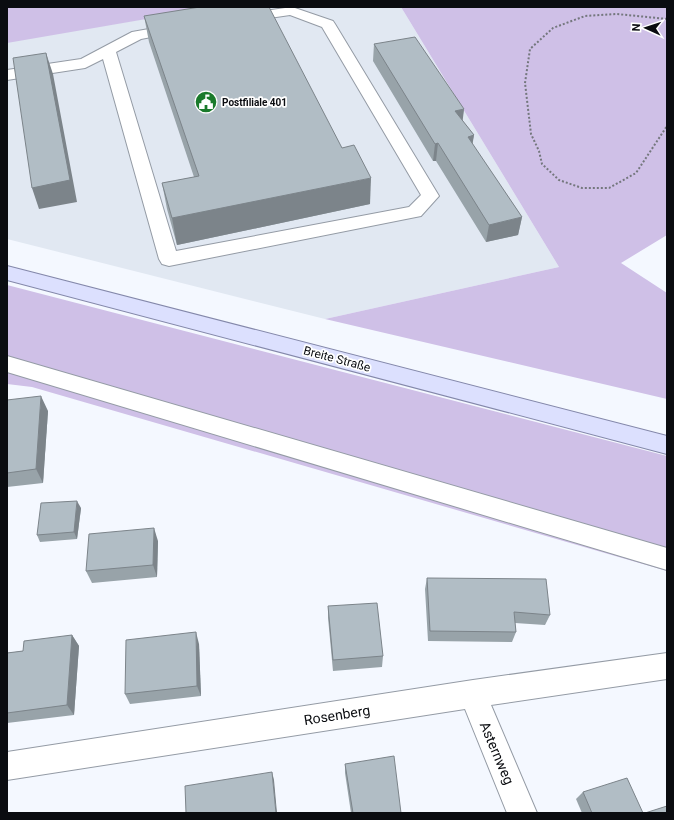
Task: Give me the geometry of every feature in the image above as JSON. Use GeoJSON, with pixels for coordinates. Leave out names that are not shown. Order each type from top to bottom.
{"type":"FeatureCollection","features":[{"type":"Feature","properties":{"kind":"main road","name":"Breite Straße"},"geometry":{"type":"LineString","coordinates":[[7,274],[667,445]]}},
{"type":"Feature","properties":{"kind":"street"},"geometry":{"type":"LineString","coordinates":[[108,50],[168,259],[415,212],[430,196],[328,24],[291,11],[230,20]]}},
{"type":"Feature","properties":{"kind":"street"},"geometry":{"type":"LineString","coordinates":[[7,75],[85,63],[137,34],[191,26]]}},
{"type":"Feature","properties":{"kind":"street"},"geometry":{"type":"LineString","coordinates":[[7,364],[667,559]]}},
{"type":"Feature","properties":{"kind":"street","name":"Rosenberg"},"geometry":{"type":"LineString","coordinates":[[7,766],[473,694],[667,666]]}},
{"type":"Feature","properties":{"kind":"street","name":"Asternweg"},"geometry":{"type":"LineString","coordinates":[[473,694],[522,813]]}},
{"type":"Feature","properties":{"kind":"path"},"geometry":{"type":"LineString","coordinates":[[667,19],[617,14],[591,15],[553,28],[530,49],[525,83],[531,134],[539,151],[542,164],[559,180],[582,188],[609,188],[636,173],[667,126]]}},
{"type":"Feature","properties":{"kind":"shaded area"},"geometry":{"type":"Polygon","coordinates":[[[7,7],[216,7],[7,43],[7,7]]]}},
{"type":"Feature","properties":{"kind":"shaded area"},"geometry":{"type":"Polygon","coordinates":[[[215,7],[401,7],[559,267],[325,319],[7,239],[7,42],[215,7]]]}},
{"type":"Feature","properties":{"kind":"shaded area"},"geometry":{"type":"Polygon","coordinates":[[[401,7],[667,7],[667,235],[621,263],[667,293],[667,399],[325,319],[559,267],[401,7]]]}},
{"type":"Feature","properties":{"kind":"shaded area"},"geometry":{"type":"Polygon","coordinates":[[[7,285],[667,456],[667,571],[32,387],[7,384],[7,285]]]}},
{"type":"Feature","properties":{"kind":"building"},"geometry":{"type":"Polygon","coordinates":[[[200,7],[269,7],[342,148],[354,145],[371,178],[172,218],[162,183],[199,176],[144,16],[200,7]]]}},
{"type":"Feature","properties":{"kind":"building"},"geometry":{"type":"Polygon","coordinates":[[[415,37],[464,109],[455,111],[474,135],[468,137],[522,217],[489,225],[438,143],[435,144],[374,44],[415,37]]]}},
{"type":"Feature","properties":{"kind":"building"},"geometry":{"type":"Polygon","coordinates":[[[46,53],[70,180],[32,188],[13,58],[46,53]]]}},
{"type":"Feature","properties":{"kind":"building"},"geometry":{"type":"Polygon","coordinates":[[[41,396],[36,469],[7,473],[7,400],[41,396]]]}},
{"type":"Feature","properties":{"kind":"building"},"geometry":{"type":"Polygon","coordinates":[[[77,501],[74,532],[37,535],[41,503],[77,501]]]}},
{"type":"Feature","properties":{"kind":"building"},"geometry":{"type":"Polygon","coordinates":[[[154,528],[153,565],[86,571],[89,534],[154,528]]]}},
{"type":"Feature","properties":{"kind":"building"},"geometry":{"type":"Polygon","coordinates":[[[427,578],[546,579],[550,615],[514,612],[516,632],[430,631],[427,578]]]}},
{"type":"Feature","properties":{"kind":"building"},"geometry":{"type":"Polygon","coordinates":[[[377,603],[383,656],[333,660],[328,606],[377,603]]]}},
{"type":"Feature","properties":{"kind":"building"},"geometry":{"type":"Polygon","coordinates":[[[196,632],[197,686],[125,694],[126,640],[196,632]]]}},
{"type":"Feature","properties":{"kind":"building"},"geometry":{"type":"Polygon","coordinates":[[[72,635],[67,705],[7,713],[7,653],[23,651],[24,641],[72,635]]]}},
{"type":"Feature","properties":{"kind":"building"},"geometry":{"type":"Polygon","coordinates":[[[394,756],[401,813],[353,813],[345,764],[394,756]]]}},
{"type":"Feature","properties":{"kind":"building"},"geometry":{"type":"Polygon","coordinates":[[[272,772],[276,813],[186,813],[185,786],[272,772]]]}},
{"type":"Feature","properties":{"kind":"building"},"geometry":{"type":"Polygon","coordinates":[[[627,778],[643,813],[592,813],[583,792],[627,778]]]}},
{"type":"Feature","properties":{"kind":"building"},"geometry":{"type":"Polygon","coordinates":[[[667,806],[667,813],[645,813],[667,806]]]}},
{"type":"Feature","properties":{"kind":"place","name":"Postfiliale 401"},"geometry":{"type":"Point","coordinates":[206,102]}}]}
